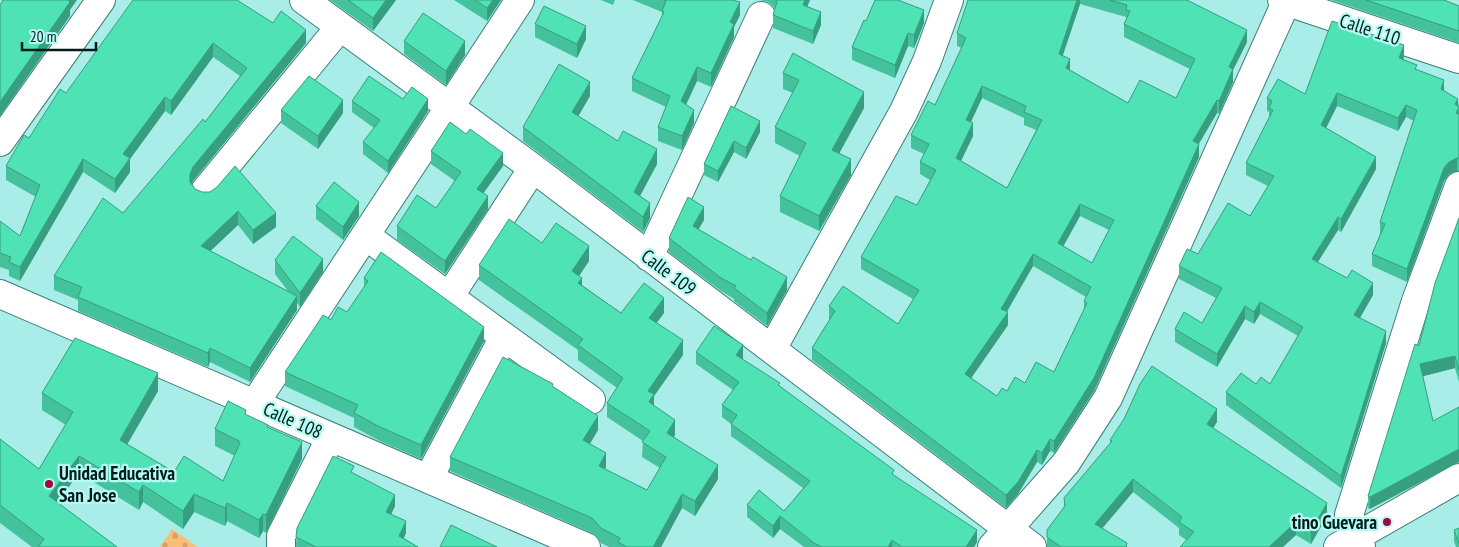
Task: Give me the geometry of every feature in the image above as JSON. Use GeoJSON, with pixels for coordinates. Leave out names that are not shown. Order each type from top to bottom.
{"type":"FeatureCollection","features":[{"type":"Feature","properties":{"kind":"street"},"geometry":{"type":"LineString","coordinates":[[0,142],[101,0]]}},
{"type":"Feature","properties":{"kind":"street","name":"Calle 109"},"geometry":{"type":"LineString","coordinates":[[304,0],[533,168],[772,349],[1000,538],[1032,547]]}},
{"type":"Feature","properties":{"kind":"street"},"geometry":{"type":"LineString","coordinates":[[255,403],[520,0]]}},
{"type":"Feature","properties":{"kind":"street"},"geometry":{"type":"LineString","coordinates":[[772,349],[904,111],[927,61],[949,0]]}},
{"type":"Feature","properties":{"kind":"street"},"geometry":{"type":"LineString","coordinates":[[1000,538],[1066,463],[1108,398],[1285,0]]}},
{"type":"Feature","properties":{"kind":"street","name":"Calle 110"},"geometry":{"type":"LineString","coordinates":[[1285,0],[1459,59]]}},
{"type":"Feature","properties":{"kind":"street"},"geometry":{"type":"LineString","coordinates":[[649,257],[762,16]]}},
{"type":"Feature","properties":{"kind":"street"},"geometry":{"type":"LineString","coordinates":[[205,191],[340,27]]}},
{"type":"Feature","properties":{"kind":"street"},"geometry":{"type":"LineString","coordinates":[[449,297],[533,168]]}},
{"type":"Feature","properties":{"kind":"street"},"geometry":{"type":"LineString","coordinates":[[1459,186],[1416,301],[1349,515],[1352,544],[1459,478]]}},
{"type":"Feature","properties":{"kind":"street"},"geometry":{"type":"LineString","coordinates":[[366,236],[591,400]]}},
{"type":"Feature","properties":{"kind":"street","name":"Calle 108"},"geometry":{"type":"LineString","coordinates":[[0,294],[586,547]]}},
{"type":"Feature","properties":{"kind":"street"},"geometry":{"type":"LineString","coordinates":[[428,479],[504,337]]}},
{"type":"Feature","properties":{"kind":"street"},"geometry":{"type":"LineString","coordinates":[[281,547],[281,536],[331,437]]}},
{"type":"Feature","properties":{"kind":"green space"},"geometry":{"type":"Polygon","coordinates":[[[172,529],[198,547],[160,547],[172,529]]]}},
{"type":"Feature","properties":{"kind":"building"},"geometry":{"type":"Polygon","coordinates":[[[3,0],[68,0],[70,2],[0,102],[0,5],[3,0]]]}},
{"type":"Feature","properties":{"kind":"building"},"geometry":{"type":"Polygon","coordinates":[[[133,0],[237,0],[273,23],[281,11],[306,30],[193,167],[190,174],[190,182],[195,189],[202,192],[210,192],[217,187],[235,166],[276,213],[253,230],[238,211],[201,246],[297,296],[250,368],[210,348],[208,353],[78,297],[82,287],[54,276],[103,198],[123,213],[203,119],[205,122],[247,68],[213,43],[171,101],[165,97],[123,154],[130,158],[115,179],[83,159],[20,267],[9,262],[11,257],[0,253],[0,221],[20,236],[40,185],[6,166],[24,135],[29,138],[60,89],[66,93],[133,0]]]}},
{"type":"Feature","properties":{"kind":"building"},"geometry":{"type":"Polygon","coordinates":[[[348,0],[386,0],[373,18],[348,0]]]}},
{"type":"Feature","properties":{"kind":"building"},"geometry":{"type":"Polygon","coordinates":[[[475,0],[493,0],[487,8],[475,0]]]}},
{"type":"Feature","properties":{"kind":"building"},"geometry":{"type":"Polygon","coordinates":[[[664,0],[732,0],[740,2],[730,22],[734,24],[711,73],[697,67],[681,101],[694,110],[682,136],[658,127],[670,96],[632,78],[664,12],[662,11],[666,1],[664,0]]]}},
{"type":"Feature","properties":{"kind":"building"},"geometry":{"type":"Polygon","coordinates":[[[776,0],[805,0],[803,5],[821,12],[813,31],[773,15],[776,0]]]}},
{"type":"Feature","properties":{"kind":"building"},"geometry":{"type":"Polygon","coordinates":[[[875,0],[898,0],[924,10],[914,35],[908,33],[895,65],[852,47],[875,0]]]}},
{"type":"Feature","properties":{"kind":"building"},"geometry":{"type":"Polygon","coordinates":[[[968,0],[1077,0],[1059,54],[1070,59],[1066,68],[1128,103],[1140,80],[1176,98],[1195,59],[1124,24],[1130,11],[1126,10],[1127,5],[1110,0],[1187,0],[1247,30],[1229,67],[1233,69],[1219,101],[1217,100],[1193,141],[1199,144],[1094,378],[1054,441],[1050,439],[1042,453],[1037,450],[1018,482],[1006,495],[812,348],[835,311],[829,306],[843,286],[898,324],[919,290],[861,257],[896,196],[917,205],[936,170],[920,162],[929,144],[911,135],[928,101],[935,105],[966,38],[957,33],[968,0]],[[982,86],[966,120],[973,123],[956,158],[1007,188],[1042,120],[1024,112],[1026,106],[982,86]],[[1080,204],[1058,243],[1092,263],[1114,220],[1080,204]],[[1033,254],[1001,309],[1008,312],[965,374],[997,396],[1002,388],[1007,391],[1015,377],[1025,383],[1036,362],[1054,372],[1087,303],[1084,301],[1091,287],[1033,254]]]}},
{"type":"Feature","properties":{"kind":"building"},"geometry":{"type":"Polygon","coordinates":[[[1366,0],[1444,0],[1459,6],[1459,31],[1366,0]]]}},
{"type":"Feature","properties":{"kind":"building"},"geometry":{"type":"Polygon","coordinates":[[[544,6],[586,26],[577,44],[535,24],[544,6]]]}},
{"type":"Feature","properties":{"kind":"building"},"geometry":{"type":"Polygon","coordinates":[[[423,13],[465,41],[446,71],[404,41],[423,13]]]}},
{"type":"Feature","properties":{"kind":"building"},"geometry":{"type":"Polygon","coordinates":[[[1332,21],[1404,45],[1399,58],[1417,65],[1415,69],[1444,80],[1441,89],[1458,99],[1455,104],[1459,107],[1456,113],[1459,115],[1459,158],[1449,162],[1444,168],[1407,269],[1372,254],[1385,224],[1380,222],[1417,110],[1406,105],[1398,118],[1337,93],[1321,125],[1376,157],[1341,219],[1338,217],[1312,259],[1347,278],[1352,270],[1373,283],[1354,315],[1386,331],[1341,476],[1226,392],[1241,373],[1256,384],[1261,377],[1270,384],[1303,327],[1260,302],[1254,312],[1245,306],[1217,354],[1175,329],[1184,312],[1202,323],[1222,288],[1179,266],[1187,249],[1198,254],[1228,203],[1250,216],[1274,176],[1246,163],[1273,110],[1269,108],[1272,101],[1267,98],[1278,79],[1305,94],[1332,21]]]}},
{"type":"Feature","properties":{"kind":"building"},"geometry":{"type":"Polygon","coordinates":[[[793,53],[864,92],[832,150],[851,159],[819,216],[780,196],[806,143],[775,127],[799,80],[783,73],[793,53]]]}},
{"type":"Feature","properties":{"kind":"building"},"geometry":{"type":"Polygon","coordinates":[[[559,64],[590,82],[572,112],[618,141],[623,131],[657,149],[634,192],[650,203],[643,217],[523,127],[559,64]]]}},
{"type":"Feature","properties":{"kind":"building"},"geometry":{"type":"Polygon","coordinates":[[[309,76],[343,100],[318,136],[281,110],[309,76]]]}},
{"type":"Feature","properties":{"kind":"building"},"geometry":{"type":"Polygon","coordinates":[[[369,76],[403,99],[412,87],[428,99],[388,161],[363,142],[380,120],[352,101],[369,76]]]}},
{"type":"Feature","properties":{"kind":"building"},"geometry":{"type":"Polygon","coordinates":[[[731,106],[760,121],[746,148],[734,141],[718,171],[704,164],[731,106]]]}},
{"type":"Feature","properties":{"kind":"building"},"geometry":{"type":"Polygon","coordinates":[[[450,122],[466,134],[470,129],[503,153],[477,189],[488,196],[445,261],[397,226],[417,195],[436,208],[461,172],[431,151],[450,122]]]}},
{"type":"Feature","properties":{"kind":"building"},"geometry":{"type":"Polygon","coordinates":[[[334,182],[359,202],[343,227],[316,206],[334,182]]]}},
{"type":"Feature","properties":{"kind":"building"},"geometry":{"type":"Polygon","coordinates":[[[688,197],[704,207],[693,226],[751,260],[753,257],[787,277],[767,313],[734,288],[736,286],[721,278],[669,238],[688,197]]]}},
{"type":"Feature","properties":{"kind":"building"},"geometry":{"type":"Polygon","coordinates":[[[1459,218],[1459,370],[1455,356],[1420,364],[1433,421],[1459,407],[1459,449],[1370,497],[1368,496],[1415,344],[1419,346],[1435,283],[1459,218]]]}},
{"type":"Feature","properties":{"kind":"building"},"geometry":{"type":"Polygon","coordinates":[[[509,219],[542,243],[556,223],[589,246],[572,271],[582,278],[578,283],[621,313],[644,283],[664,298],[649,318],[683,340],[648,391],[654,394],[649,402],[675,420],[667,433],[718,465],[695,501],[682,494],[653,547],[627,547],[618,542],[620,538],[601,528],[592,518],[450,457],[503,357],[553,384],[552,386],[598,416],[583,440],[606,453],[599,466],[647,490],[666,457],[642,442],[650,431],[607,403],[623,378],[578,345],[583,339],[479,265],[509,219]]]}},
{"type":"Feature","properties":{"kind":"building"},"geometry":{"type":"Polygon","coordinates":[[[293,236],[323,259],[300,293],[275,260],[293,236]]]}},
{"type":"Feature","properties":{"kind":"building"},"geometry":{"type":"Polygon","coordinates":[[[381,252],[484,327],[421,445],[354,413],[358,405],[285,372],[323,315],[331,320],[338,307],[347,312],[368,281],[364,278],[381,252]]]}},
{"type":"Feature","properties":{"kind":"building"},"geometry":{"type":"Polygon","coordinates":[[[714,326],[743,345],[736,355],[780,383],[778,385],[894,470],[892,474],[977,530],[966,547],[902,547],[892,540],[888,547],[822,547],[814,543],[780,516],[773,526],[747,505],[759,490],[784,511],[810,481],[731,424],[737,415],[722,405],[739,382],[696,352],[714,326]]]}},
{"type":"Feature","properties":{"kind":"building"},"geometry":{"type":"Polygon","coordinates":[[[75,338],[158,373],[120,440],[174,472],[184,456],[223,481],[240,443],[215,429],[228,401],[246,410],[245,414],[268,425],[267,427],[302,442],[266,515],[263,514],[259,520],[227,503],[225,508],[194,494],[183,511],[143,485],[139,492],[79,456],[49,496],[117,547],[38,547],[44,539],[0,505],[0,439],[39,469],[73,412],[42,393],[75,338]]]}},
{"type":"Feature","properties":{"kind":"building"},"geometry":{"type":"Polygon","coordinates":[[[1152,366],[1217,409],[1207,424],[1327,503],[1311,531],[1296,522],[1269,547],[1180,547],[1194,532],[1179,522],[1182,517],[1133,479],[1095,524],[1127,543],[1127,547],[1061,547],[1047,537],[1047,530],[1065,506],[1064,498],[1112,441],[1110,440],[1124,419],[1140,384],[1152,366]]]}},
{"type":"Feature","properties":{"kind":"building"},"geometry":{"type":"Polygon","coordinates":[[[333,456],[354,466],[351,472],[395,495],[386,512],[406,521],[399,536],[418,547],[316,547],[296,537],[297,528],[333,456]]]}},
{"type":"Feature","properties":{"kind":"building"},"geometry":{"type":"Polygon","coordinates":[[[451,525],[497,547],[440,547],[451,525]]]}},
{"type":"Feature","properties":{"kind":"building"},"geometry":{"type":"Polygon","coordinates":[[[1459,528],[1459,543],[1454,530],[1459,528]]]}},
{"type":"Feature","properties":{"kind":"place","name":"Unidad Educativa San Jose"},"geometry":{"type":"Point","coordinates":[49,484]}},
{"type":"Feature","properties":{"kind":"place","name":"tino Guevara"},"geometry":{"type":"Point","coordinates":[1387,522]}}]}
